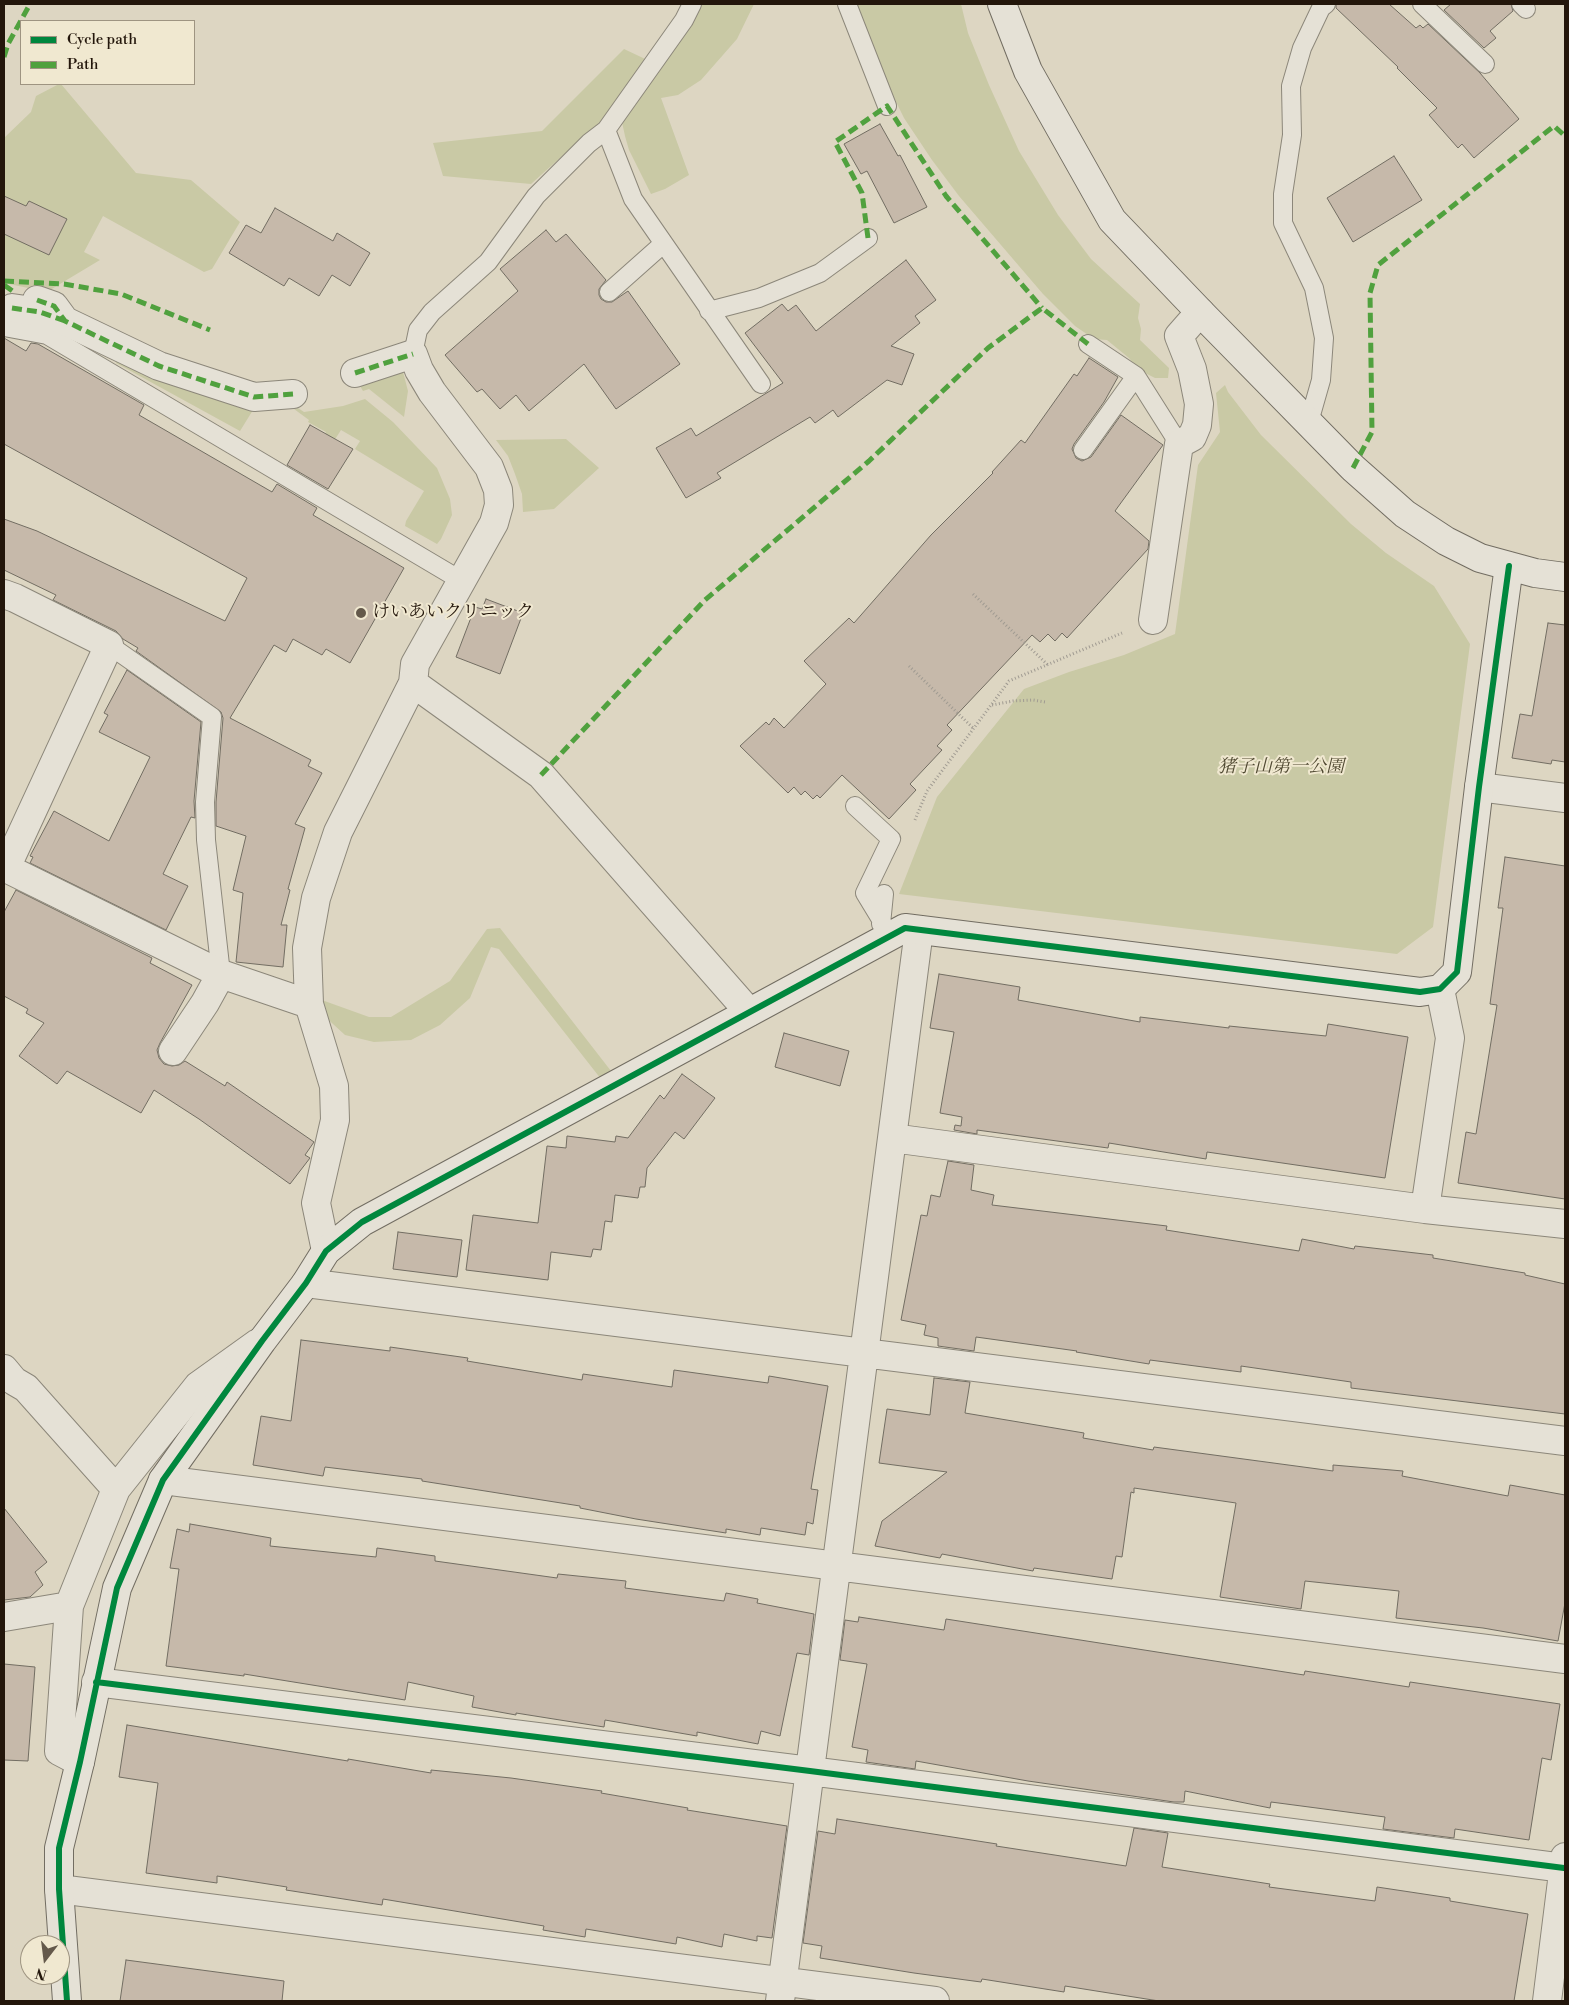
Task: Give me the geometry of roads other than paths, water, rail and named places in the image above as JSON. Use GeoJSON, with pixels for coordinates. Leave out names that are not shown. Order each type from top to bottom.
{"type":"FeatureCollection","features":[{"type":"Feature","properties":{"kind":"street"},"geometry":{"type":"LineString","coordinates":[[1002,4],[1028,71],[1112,220],[1353,468],[1405,514],[1446,541],[1480,558],[1535,573],[1565,577]]}},
{"type":"Feature","properties":{"kind":"street"},"geometry":{"type":"LineString","coordinates":[[37,300],[54,306],[65,321]]}},
{"type":"Feature","properties":{"kind":"street"},"geometry":{"type":"LineString","coordinates":[[8,318],[40,312],[65,321],[160,366],[254,398],[293,394]]}},
{"type":"Feature","properties":{"kind":"street"},"geometry":{"type":"LineString","coordinates":[[1153,620],[1180,444],[1192,437],[1197,425],[1199,404],[1192,370],[1179,336],[1200,312]]}},
{"type":"Feature","properties":{"kind":"street"},"geometry":{"type":"LineString","coordinates":[[326,1251],[316,1203],[335,1120],[334,1086],[309,1004],[306,948],[316,898],[338,832],[413,683],[415,664],[494,523],[499,505],[498,490],[489,466],[432,392],[419,370],[413,354],[355,373]]}},
{"type":"Feature","properties":{"kind":"street"},"geometry":{"type":"LineString","coordinates":[[67,2001],[59,1889],[59,1848],[80,1762],[117,1588],[163,1480],[262,1341],[306,1283],[326,1251],[362,1222],[749,1012],[880,932],[905,928],[1420,992],[1440,989],[1457,972],[1479,786],[1509,566]]}},
{"type":"Feature","properties":{"kind":"street"},"geometry":{"type":"LineString","coordinates":[[4,594],[109,645],[5,871],[221,974],[309,1004]]}},
{"type":"Feature","properties":{"kind":"street"},"geometry":{"type":"LineString","coordinates":[[413,683],[541,776],[749,1012]]}},
{"type":"Feature","properties":{"kind":"street"},"geometry":{"type":"LineString","coordinates":[[1479,786],[1565,798]]}},
{"type":"Feature","properties":{"kind":"street"},"geometry":{"type":"LineString","coordinates":[[782,1992],[919,930]]}},
{"type":"Feature","properties":{"kind":"street"},"geometry":{"type":"LineString","coordinates":[[173,1051],[205,1003],[221,974]]}},
{"type":"Feature","properties":{"kind":"street"},"geometry":{"type":"LineString","coordinates":[[1425,1209],[1450,1038],[1440,989]]}},
{"type":"Feature","properties":{"kind":"street"},"geometry":{"type":"LineString","coordinates":[[892,1138],[1425,1209],[1565,1224]]}},
{"type":"Feature","properties":{"kind":"street"},"geometry":{"type":"LineString","coordinates":[[306,1283],[1565,1441]]}},
{"type":"Feature","properties":{"kind":"street"},"geometry":{"type":"LineString","coordinates":[[80,1762],[59,1750],[69,1606],[116,1489],[198,1386],[262,1341]]}},
{"type":"Feature","properties":{"kind":"street"},"geometry":{"type":"LineString","coordinates":[[7,1379],[26,1388],[116,1489]]}},
{"type":"Feature","properties":{"kind":"street"},"geometry":{"type":"LineString","coordinates":[[163,1480],[1565,1659]]}},
{"type":"Feature","properties":{"kind":"street"},"geometry":{"type":"LineString","coordinates":[[4,1617],[69,1606]]}},
{"type":"Feature","properties":{"kind":"street"},"geometry":{"type":"LineString","coordinates":[[96,1682],[810,1771],[1565,1862],[1547,2001]]}},
{"type":"Feature","properties":{"kind":"street"},"geometry":{"type":"LineString","coordinates":[[59,1889],[782,1992],[935,2001]]}},
{"type":"Feature","properties":{"kind":"lane"},"geometry":{"type":"LineString","coordinates":[[413,354],[418,330],[432,312],[488,262],[536,196],[589,143],[606,130],[684,20],[692,4]]}},
{"type":"Feature","properties":{"kind":"lane"},"geometry":{"type":"LineString","coordinates":[[847,4],[887,106]]}},
{"type":"Feature","properties":{"kind":"lane"},"geometry":{"type":"LineString","coordinates":[[1309,422],[1321,380],[1324,338],[1314,288],[1283,222],[1283,194],[1292,135],[1291,86],[1302,48],[1321,8],[1326,4]]}},
{"type":"Feature","properties":{"kind":"lane"},"geometry":{"type":"LineString","coordinates":[[1422,4],[1485,64]]}},
{"type":"Feature","properties":{"kind":"lane"},"geometry":{"type":"LineString","coordinates":[[606,130],[633,199],[761,384]]}},
{"type":"Feature","properties":{"kind":"lane"},"geometry":{"type":"LineString","coordinates":[[709,311],[759,298],[820,273],[868,238]]}},
{"type":"Feature","properties":{"kind":"lane"},"geometry":{"type":"LineString","coordinates":[[609,292],[663,244]]}},
{"type":"Feature","properties":{"kind":"lane"},"geometry":{"type":"LineString","coordinates":[[8,318],[47,335],[462,581]]}},
{"type":"Feature","properties":{"kind":"lane"},"geometry":{"type":"LineString","coordinates":[[1088,344],[1136,376],[1180,444]]}},
{"type":"Feature","properties":{"kind":"lane"},"geometry":{"type":"LineString","coordinates":[[1083,450],[1136,376]]}},
{"type":"Feature","properties":{"kind":"lane"},"geometry":{"type":"LineString","coordinates":[[109,645],[212,717],[205,802],[206,840],[221,974]]}},
{"type":"Feature","properties":{"kind":"lane"},"geometry":{"type":"LineString","coordinates":[[855,806],[891,839],[865,893],[880,932]]}},
{"type":"Feature","properties":{"kind":"lane"},"geometry":{"type":"LineString","coordinates":[[880,932],[884,894]]}},
{"type":"Feature","properties":{"kind":"place","name":"けいあいクリニック"},"geometry":{"type":"Point","coordinates":[361,613]}},
{"type":"Feature","properties":{"kind":"park label","name":"猪子山第一公園"},"geometry":{"type":"Point","coordinates":[1281,768]}}]}
